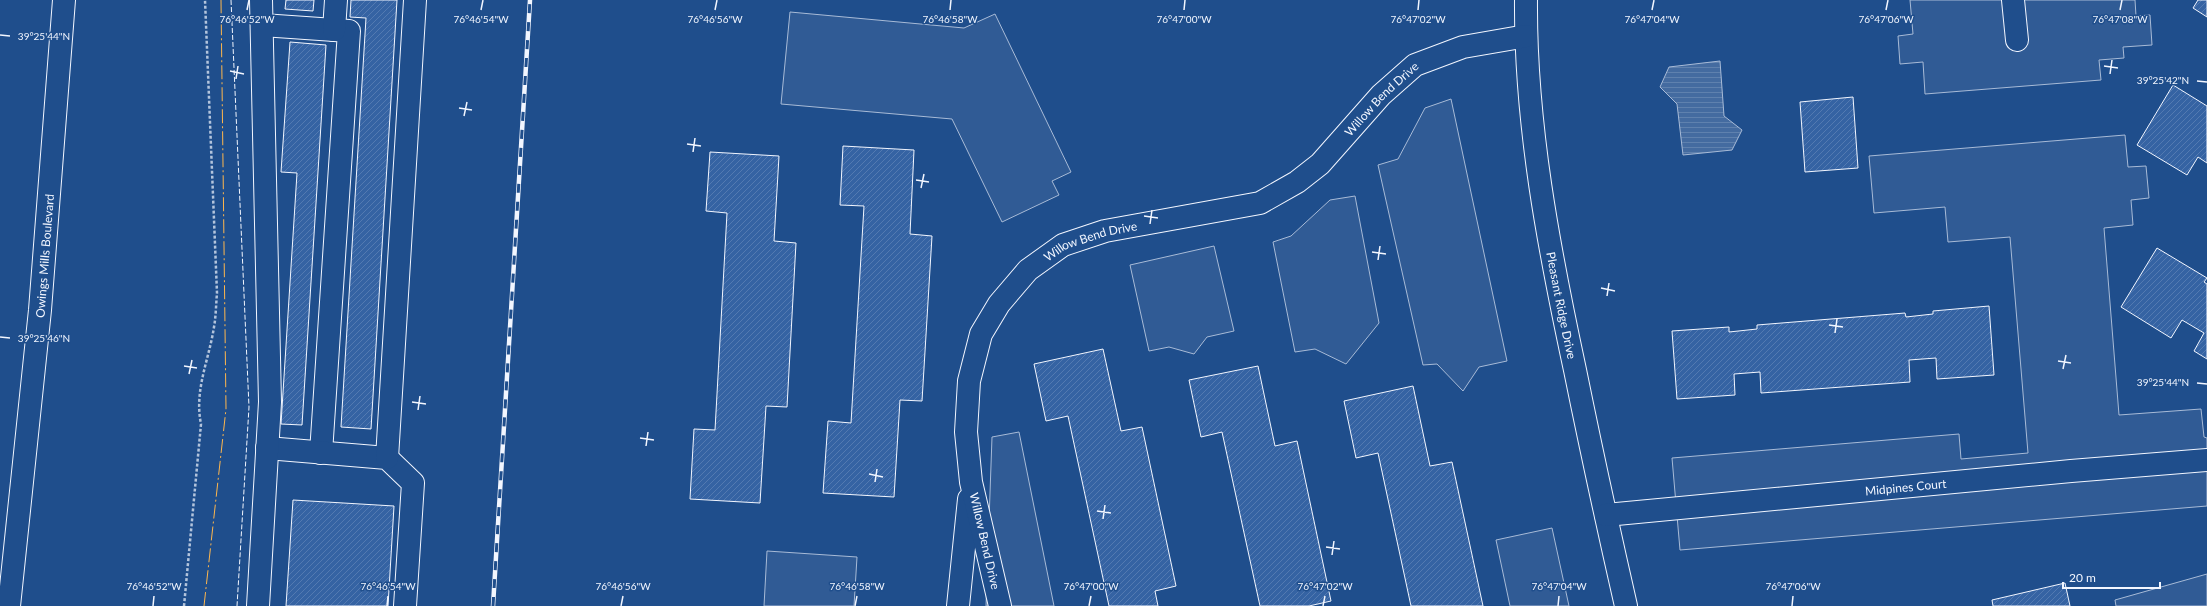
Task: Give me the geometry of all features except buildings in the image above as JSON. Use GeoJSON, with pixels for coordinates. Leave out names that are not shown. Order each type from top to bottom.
{"type":"FeatureCollection","features":[{"type":"Feature","properties":{"kind":"street","name":"Owings Mills Boulevard"},"geometry":{"type":"LineString","coordinates":[[9,606],[40,310],[64,0]]}},
{"type":"Feature","properties":{"kind":"street"},"geometry":{"type":"LineString","coordinates":[[258,606],[270,402],[261,0]]}},
{"type":"Feature","properties":{"kind":"street"},"geometry":{"type":"LineString","coordinates":[[334,30],[336,0]]}},
{"type":"Feature","properties":{"kind":"street"},"geometry":{"type":"LineString","coordinates":[[387,458],[415,0]]}},
{"type":"Feature","properties":{"kind":"street","name":"Pleasant Ridge Drive"},"geometry":{"type":"LineString","coordinates":[[1526,0],[1526,36],[1535,144],[1554,274],[1626,606]]}},
{"type":"Feature","properties":{"kind":"street"},"geometry":{"type":"LineString","coordinates":[[2013,0],[2018,40]]}},
{"type":"Feature","properties":{"kind":"street"},"geometry":{"type":"LineString","coordinates":[[262,25],[350,31],[321,453]]}},
{"type":"Feature","properties":{"kind":"street","name":"Willow Bend Drive"},"geometry":{"type":"LineString","coordinates":[[1000,606],[970,482],[966,432],[969,381],[981,334],[999,304],[1028,270],[1063,245],[1105,231],[1260,203],[1297,182],[1320,164],[1347,136],[1381,95],[1415,65],[1463,47],[1526,36]]}},
{"type":"Feature","properties":{"kind":"street"},"geometry":{"type":"LineString","coordinates":[[267,448],[387,458],[413,484],[405,606]]}},
{"type":"Feature","properties":{"kind":"street","name":"Midpines Court"},"geometry":{"type":"LineString","coordinates":[[1606,515],[2071,470],[2207,460]]}},
{"type":"Feature","properties":{"kind":"street"},"geometry":{"type":"LineString","coordinates":[[958,606],[970,482]]}},
{"type":"Feature","properties":{"kind":"path"},"geometry":{"type":"LineString","coordinates":[[184,606],[201,424],[198,413],[199,388],[214,327],[217,293],[205,0]]}},
{"type":"Feature","properties":{"kind":"shaded area"},"geometry":{"type":"Polygon","coordinates":[[[1910,0],[2135,0],[2136,16],[2150,15],[2152,45],[2123,47],[2124,58],[2099,60],[2101,80],[1925,94],[1923,62],[1900,64],[1898,36],[1913,34],[1910,0]]]}},
{"type":"Feature","properties":{"kind":"shaded area"},"geometry":{"type":"Polygon","coordinates":[[[790,12],[964,28],[995,14],[1071,172],[1052,181],[1059,195],[1002,222],[952,119],[781,104],[790,12]]]}},
{"type":"Feature","properties":{"kind":"shaded area"},"geometry":{"type":"Polygon","coordinates":[[[1720,61],[1724,116],[1742,130],[1732,150],[1683,155],[1677,104],[1660,87],[1669,67],[1720,61]]]}},
{"type":"Feature","properties":{"kind":"shaded area"},"geometry":{"type":"Polygon","coordinates":[[[1451,99],[1507,361],[1479,367],[1463,391],[1437,364],[1423,365],[1378,165],[1398,159],[1425,108],[1451,99]]]}},
{"type":"Feature","properties":{"kind":"shaded area"},"geometry":{"type":"Polygon","coordinates":[[[2125,135],[2128,167],[2146,166],[2149,198],[2131,200],[2133,225],[2104,228],[2119,415],[2201,409],[2204,437],[2207,438],[2207,506],[1680,550],[1672,458],[1959,434],[1961,459],[2028,453],[2010,237],[1948,242],[1945,207],[1874,213],[1869,156],[2125,135]]]}},
{"type":"Feature","properties":{"kind":"shaded area"},"geometry":{"type":"Polygon","coordinates":[[[1355,196],[1379,323],[1346,364],[1315,349],[1295,352],[1273,242],[1291,236],[1330,200],[1355,196]]]}},
{"type":"Feature","properties":{"kind":"shaded area"},"geometry":{"type":"Polygon","coordinates":[[[1214,246],[1234,331],[1207,337],[1194,354],[1169,347],[1149,351],[1130,265],[1214,246]]]}},
{"type":"Feature","properties":{"kind":"shaded area"},"geometry":{"type":"Polygon","coordinates":[[[1019,432],[1054,606],[986,606],[992,437],[1019,432]]]}},
{"type":"Feature","properties":{"kind":"shaded area"},"geometry":{"type":"Polygon","coordinates":[[[1552,528],[1569,606],[1510,606],[1496,540],[1552,528]]]}},
{"type":"Feature","properties":{"kind":"shaded area"},"geometry":{"type":"Polygon","coordinates":[[[767,551],[857,557],[854,606],[764,606],[767,551]]]}},
{"type":"Feature","properties":{"kind":"shaded area"},"geometry":{"type":"Polygon","coordinates":[[[2207,574],[2207,606],[2116,606],[2115,600],[2207,574]]]}},
{"type":"Feature","properties":{"kind":"railway"},"geometry":{"type":"LineString","coordinates":[[493,606],[530,0]]}},
{"type":"Feature","properties":{"kind":"fence"},"geometry":{"type":"LineString","coordinates":[[231,0],[249,407],[237,606]]}},
{"type":"Feature","properties":{"kind":"power"},"geometry":{"type":"LineString","coordinates":[[204,606],[226,409],[221,0]]}}]}
